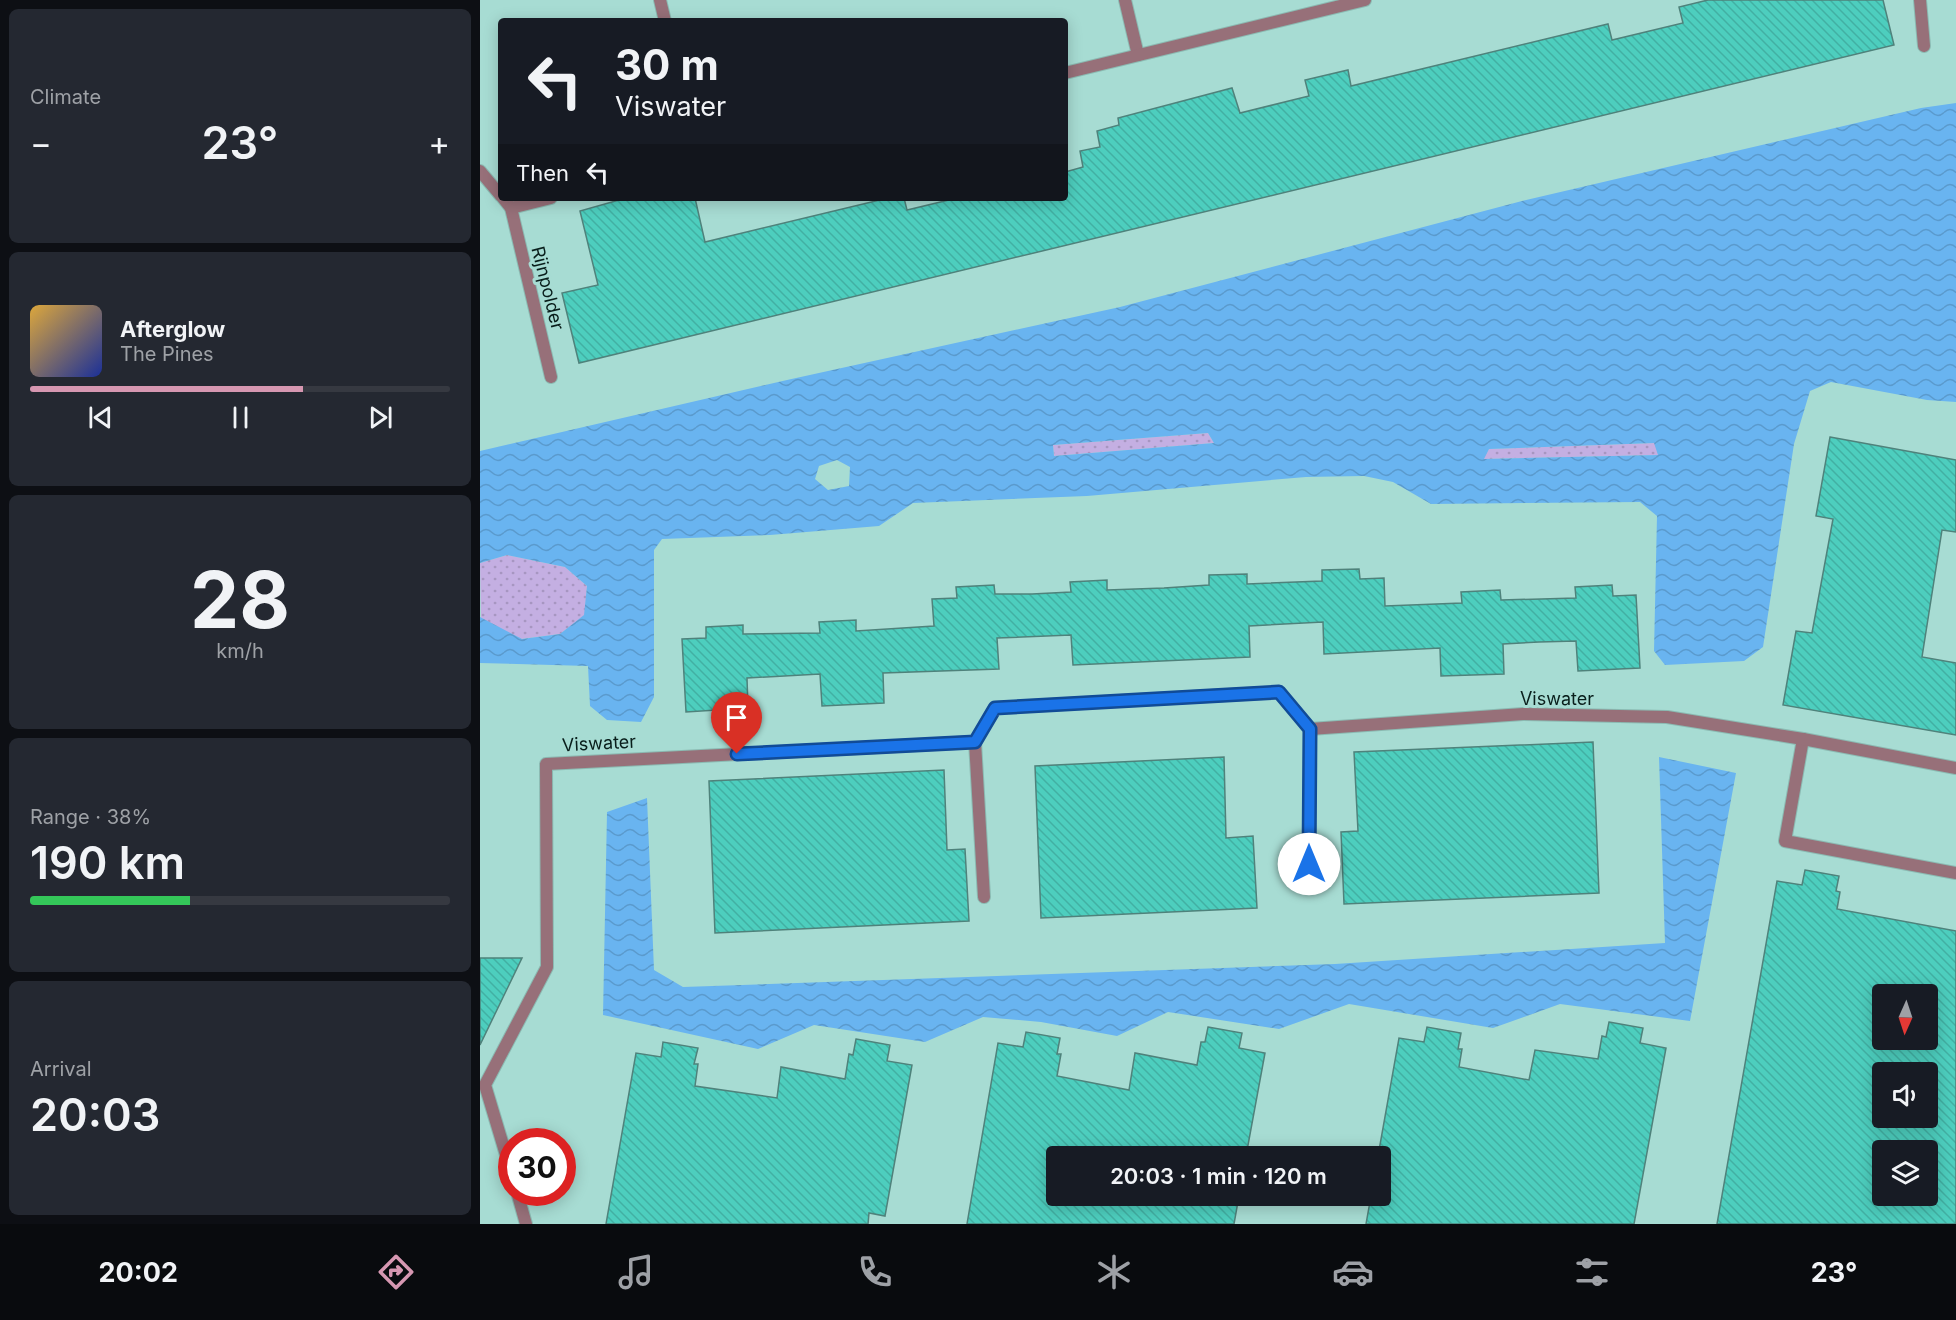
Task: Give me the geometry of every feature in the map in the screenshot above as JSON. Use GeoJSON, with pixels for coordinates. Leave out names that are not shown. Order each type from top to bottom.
{"type":"FeatureCollection","features":[{"type":"Feature","properties":{"kind":"street"},"geometry":{"type":"LineString","coordinates":[[660,0],[664,18]]}},
{"type":"Feature","properties":{"kind":"street"},"geometry":{"type":"LineString","coordinates":[[1125,0],[1138,55]]}},
{"type":"Feature","properties":{"kind":"street"},"geometry":{"type":"LineString","coordinates":[[1068,72],[1365,0]]}},
{"type":"Feature","properties":{"kind":"street"},"geometry":{"type":"LineString","coordinates":[[1920,0],[1923,46]]}},
{"type":"Feature","properties":{"kind":"street","name":"Rijnpolder"},"geometry":{"type":"LineString","coordinates":[[480,171],[498,193]]}},
{"type":"Feature","properties":{"kind":"street","name":"Rijnpolder"},"geometry":{"type":"LineString","coordinates":[[505,201],[551,377]]}},
{"type":"Feature","properties":{"kind":"street"},"geometry":{"type":"LineString","coordinates":[[984,897],[975,742],[995,708],[1279,692],[1310,729],[1309,864]]}},
{"type":"Feature","properties":{"kind":"street","name":"Viswater"},"geometry":{"type":"LineString","coordinates":[[1310,729],[1523,714],[1667,717],[1803,739],[1956,768]]}},
{"type":"Feature","properties":{"kind":"street"},"geometry":{"type":"LineString","coordinates":[[1803,739],[1785,841],[1956,873]]}},
{"type":"Feature","properties":{"kind":"street","name":"Viswater"},"geometry":{"type":"LineString","coordinates":[[498,1131],[483,1084],[547,967],[546,764],[975,742]]}},
{"type":"Feature","properties":{"kind":"street"},"geometry":{"type":"LineString","coordinates":[[521,1206],[526,1224]]}},
{"type":"Feature","properties":{"kind":"shaded area"},"geometry":{"type":"Polygon","coordinates":[[[1208,433],[1214,443],[1054,456],[1053,445],[1208,433]]]}},
{"type":"Feature","properties":{"kind":"shaded area"},"geometry":{"type":"Polygon","coordinates":[[[1655,443],[1659,455],[1483,459],[1489,449],[1655,443]]]}},
{"type":"Feature","properties":{"kind":"shaded area"},"geometry":{"type":"Polygon","coordinates":[[[507,555],[565,567],[587,586],[585,615],[560,634],[521,639],[481,618],[480,563],[507,555]]]}},
{"type":"Feature","properties":{"kind":"water"},"geometry":{"type":"Polygon","coordinates":[[[1956,103],[1956,402],[1927,400],[1831,382],[1810,391],[1794,444],[1763,647],[1744,661],[1665,665],[1654,651],[1657,516],[1640,502],[1431,504],[1393,482],[1364,476],[1306,477],[1087,496],[913,503],[879,526],[770,535],[662,539],[654,550],[654,697],[641,722],[607,720],[590,706],[588,666],[480,663],[480,617],[522,639],[560,634],[584,615],[587,586],[565,567],[507,555],[480,563],[480,451],[787,380],[1120,307],[1522,201],[1921,108],[1956,103]],[[1208,433],[1053,445],[1054,456],[1214,443],[1208,433]],[[1654,443],[1489,449],[1484,459],[1658,455],[1654,443]],[[837,460],[819,466],[815,479],[828,490],[849,486],[850,467],[837,460]]]}},
{"type":"Feature","properties":{"kind":"water"},"geometry":{"type":"Polygon","coordinates":[[[1659,757],[1736,773],[1690,1021],[1560,1004],[1493,1028],[1349,1004],[1279,1029],[1168,1012],[1117,1036],[1041,1022],[983,1017],[925,1042],[814,1025],[758,1049],[603,1015],[607,812],[647,798],[654,970],[683,987],[1335,964],[1665,943],[1659,757]]]}},
{"type":"Feature","properties":{"kind":"building"},"geometry":{"type":"Polygon","coordinates":[[[1708,0],[1883,0],[1894,45],[579,363],[562,293],[598,285],[580,211],[615,201],[696,201],[705,242],[876,201],[905,201],[907,210],[944,201],[1068,201],[1068,171],[1083,167],[1080,151],[1100,147],[1097,131],[1119,125],[1118,118],[1232,88],[1240,113],[1309,96],[1305,80],[1348,70],[1351,86],[1608,24],[1612,40],[1683,23],[1679,7],[1708,0]]]}},
{"type":"Feature","properties":{"kind":"building"},"geometry":{"type":"Polygon","coordinates":[[[1830,437],[1956,460],[1956,532],[1942,530],[1922,657],[1956,663],[1956,735],[1783,705],[1796,631],[1812,633],[1833,519],[1816,516],[1830,437]]]}},
{"type":"Feature","properties":{"kind":"building"},"geometry":{"type":"Polygon","coordinates":[[[1359,569],[1360,579],[1384,578],[1385,606],[1462,603],[1461,592],[1500,590],[1501,600],[1576,598],[1575,587],[1612,585],[1613,596],[1636,595],[1640,668],[1578,671],[1576,641],[1539,642],[1503,644],[1504,674],[1441,676],[1440,648],[1324,654],[1323,622],[1249,626],[1250,657],[1073,665],[1071,635],[997,638],[999,669],[883,673],[884,703],[822,706],[820,674],[747,678],[748,708],[686,712],[682,639],[706,638],[706,627],[743,625],[743,634],[820,633],[819,622],[856,620],[856,631],[934,626],[932,599],[957,598],[956,587],[994,585],[995,594],[1032,594],[1071,592],[1070,582],[1107,580],[1107,590],[1209,585],[1209,575],[1247,574],[1247,584],[1322,581],[1322,570],[1359,569]]]}},
{"type":"Feature","properties":{"kind":"building"},"geometry":{"type":"Polygon","coordinates":[[[1593,742],[1599,893],[1344,904],[1341,832],[1358,831],[1354,752],[1593,742]]]}},
{"type":"Feature","properties":{"kind":"building"},"geometry":{"type":"Polygon","coordinates":[[[1224,757],[1226,838],[1253,836],[1257,908],[1041,918],[1035,766],[1224,757]]]}},
{"type":"Feature","properties":{"kind":"building"},"geometry":{"type":"Polygon","coordinates":[[[944,770],[947,850],[965,849],[969,921],[715,933],[709,781],[944,770]]]}},
{"type":"Feature","properties":{"kind":"building"},"geometry":{"type":"Polygon","coordinates":[[[1805,870],[1839,876],[1836,891],[1840,892],[1837,909],[1956,931],[1956,1224],[1717,1224],[1777,881],[1802,885],[1805,870]]]}},
{"type":"Feature","properties":{"kind":"building"},"geometry":{"type":"Polygon","coordinates":[[[480,958],[522,958],[480,1045],[480,958]]]}},
{"type":"Feature","properties":{"kind":"building"},"geometry":{"type":"Polygon","coordinates":[[[1609,1022],[1643,1028],[1640,1043],[1666,1048],[1634,1224],[1366,1224],[1369,1206],[1391,1206],[1391,1146],[1380,1146],[1399,1038],[1424,1042],[1427,1027],[1461,1033],[1458,1049],[1462,1049],[1459,1067],[1529,1080],[1535,1050],[1598,1059],[1602,1036],[1606,1037],[1609,1022]]]}},
{"type":"Feature","properties":{"kind":"building"},"geometry":{"type":"Polygon","coordinates":[[[1208,1027],[1242,1033],[1239,1048],[1265,1053],[1248,1146],[1046,1146],[1046,1206],[1237,1206],[1234,1224],[967,1224],[998,1043],[1023,1047],[1026,1032],[1060,1038],[1057,1054],[1061,1054],[1057,1076],[1129,1090],[1135,1053],[1197,1065],[1201,1042],[1205,1042],[1208,1027]]]}},
{"type":"Feature","properties":{"kind":"building"},"geometry":{"type":"Polygon","coordinates":[[[856,1039],[890,1045],[887,1061],[912,1065],[885,1216],[869,1213],[868,1224],[606,1224],[636,1053],[661,1057],[663,1042],[698,1048],[694,1064],[698,1064],[695,1086],[777,1098],[781,1067],[845,1079],[849,1054],[853,1055],[856,1039]]]}},
{"type":"Feature","properties":{"kind":"route"},"geometry":{"type":"LineString","coordinates":[[737,754],[975,742],[995,708],[1279,692],[1310,729],[1309,864]]}}]}
